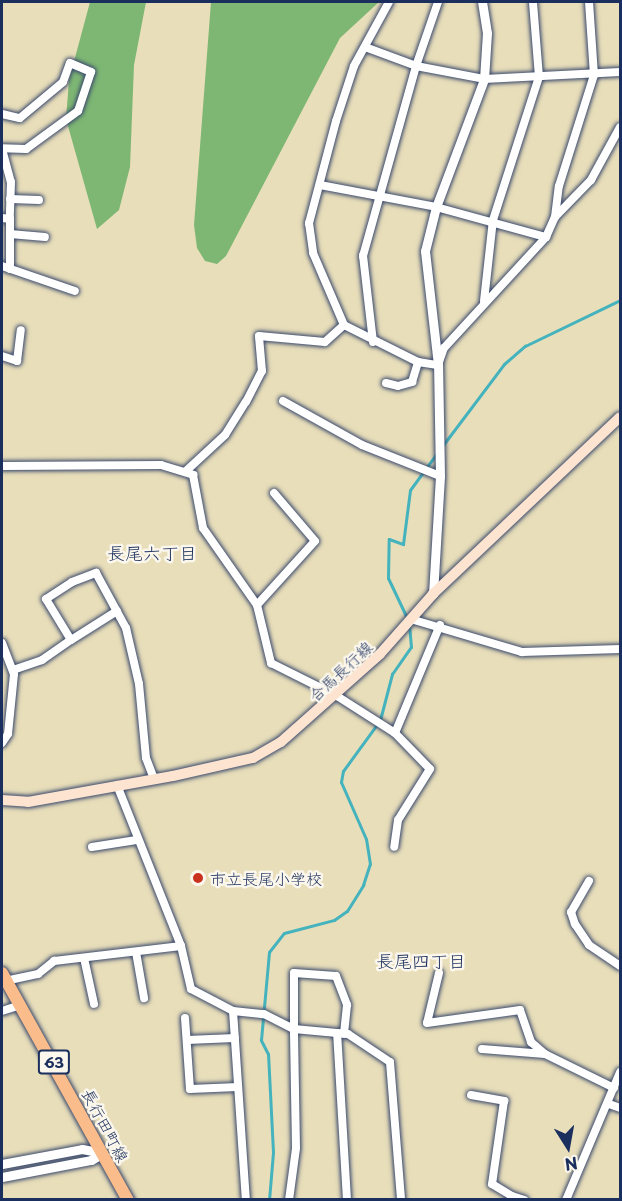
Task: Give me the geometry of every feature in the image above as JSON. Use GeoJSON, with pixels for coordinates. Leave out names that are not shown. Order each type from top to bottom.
{"type":"FeatureCollection","features":[{"type":"Feature","properties":{"kind":"main road","name":"合馬長行線"},"geometry":{"type":"LineString","coordinates":[[2,800],[28,802],[154,779],[253,758],[281,742],[337,696],[414,620],[433,594],[621,417]]}},
{"type":"Feature","properties":{"kind":"main road","name":"長行田町線"},"geometry":{"type":"LineString","coordinates":[[3,977],[128,1200]]}},
{"type":"Feature","properties":{"kind":"street"},"geometry":{"type":"LineString","coordinates":[[389,2],[365,47],[336,121],[309,223],[313,253],[344,325],[373,342],[418,362],[438,365]]}},
{"type":"Feature","properties":{"kind":"street"},"geometry":{"type":"LineString","coordinates":[[373,342],[363,256],[416,66],[438,2]]}},
{"type":"Feature","properties":{"kind":"street"},"geometry":{"type":"LineString","coordinates":[[433,594],[440,476],[438,365],[425,251],[436,207],[484,79],[487,33],[482,2]]}},
{"type":"Feature","properties":{"kind":"street"},"geometry":{"type":"LineString","coordinates":[[484,301],[492,220],[539,77],[533,2]]}},
{"type":"Feature","properties":{"kind":"street"},"geometry":{"type":"LineString","coordinates":[[438,365],[444,348],[484,301],[546,237],[555,217],[559,186],[594,75],[589,2]]}},
{"type":"Feature","properties":{"kind":"street"},"geometry":{"type":"LineString","coordinates":[[365,47],[416,66],[484,79],[621,72]]}},
{"type":"Feature","properties":{"kind":"street"},"geometry":{"type":"LineString","coordinates":[[2,114],[20,118],[63,82],[70,63],[91,72],[78,111],[26,149],[2,149],[11,182],[6,218],[10,234],[10,269]]}},
{"type":"Feature","properties":{"kind":"street"},"geometry":{"type":"LineString","coordinates":[[555,217],[591,180],[621,127]]}},
{"type":"Feature","properties":{"kind":"street"},"geometry":{"type":"LineString","coordinates":[[320,185],[436,207],[492,220],[546,237]]}},
{"type":"Feature","properties":{"kind":"street"},"geometry":{"type":"LineString","coordinates":[[10,199],[39,200]]}},
{"type":"Feature","properties":{"kind":"street"},"geometry":{"type":"LineString","coordinates":[[10,234],[45,237]]}},
{"type":"Feature","properties":{"kind":"street"},"geometry":{"type":"LineString","coordinates":[[2,266],[75,291]]}},
{"type":"Feature","properties":{"kind":"street"},"geometry":{"type":"LineString","coordinates":[[186,471],[225,435],[251,392],[262,371],[259,336],[325,342],[344,325]]}},
{"type":"Feature","properties":{"kind":"street"},"geometry":{"type":"LineString","coordinates":[[2,356],[17,361],[21,330]]}},
{"type":"Feature","properties":{"kind":"street"},"geometry":{"type":"LineString","coordinates":[[386,383],[398,386],[412,382],[418,362]]}},
{"type":"Feature","properties":{"kind":"street"},"geometry":{"type":"LineString","coordinates":[[283,401],[362,446],[440,476]]}},
{"type":"Feature","properties":{"kind":"street"},"geometry":{"type":"LineString","coordinates":[[2,466],[108,463],[161,465],[193,475],[203,528],[257,605],[271,663],[337,696],[395,733],[430,769],[398,820],[394,847]]}},
{"type":"Feature","properties":{"kind":"street"},"geometry":{"type":"LineString","coordinates":[[257,605],[315,542],[274,493]]}},
{"type":"Feature","properties":{"kind":"street"},"geometry":{"type":"LineString","coordinates":[[71,640],[46,599],[72,582],[96,573],[126,628],[139,684],[146,759],[154,779]]}},
{"type":"Feature","properties":{"kind":"street"},"geometry":{"type":"LineString","coordinates":[[13,670],[42,660],[117,611]]}},
{"type":"Feature","properties":{"kind":"street"},"geometry":{"type":"LineString","coordinates":[[414,620],[440,625],[522,652],[621,649]]}},
{"type":"Feature","properties":{"kind":"street"},"geometry":{"type":"LineString","coordinates":[[395,733],[440,625]]}},
{"type":"Feature","properties":{"kind":"street"},"geometry":{"type":"LineString","coordinates":[[2,643],[13,670],[8,734],[2,743]]}},
{"type":"Feature","properties":{"kind":"street"},"geometry":{"type":"LineString","coordinates":[[117,785],[136,840],[181,946],[191,989],[233,1011],[264,1014],[294,1029],[340,1033],[390,1062],[401,1200]]}},
{"type":"Feature","properties":{"kind":"street"},"geometry":{"type":"LineString","coordinates":[[92,848],[136,840]]}},
{"type":"Feature","properties":{"kind":"street"},"geometry":{"type":"LineString","coordinates":[[589,881],[571,912],[575,924],[589,945],[621,966]]}},
{"type":"Feature","properties":{"kind":"street"},"geometry":{"type":"LineString","coordinates":[[3,977],[38,974],[54,961],[181,946]]}},
{"type":"Feature","properties":{"kind":"street"},"geometry":{"type":"LineString","coordinates":[[136,952],[144,998]]}},
{"type":"Feature","properties":{"kind":"street"},"geometry":{"type":"LineString","coordinates":[[84,958],[94,1004]]}},
{"type":"Feature","properties":{"kind":"street"},"geometry":{"type":"LineString","coordinates":[[289,1200],[296,1148],[294,973],[336,976],[347,1005],[340,1033],[347,1200]]}},
{"type":"Feature","properties":{"kind":"street"},"geometry":{"type":"LineString","coordinates":[[439,973],[427,1023],[520,1010],[531,1042],[545,1054],[614,1088]]}},
{"type":"Feature","properties":{"kind":"street"},"geometry":{"type":"LineString","coordinates":[[2,1011],[20,1005]]}},
{"type":"Feature","properties":{"kind":"street"},"geometry":{"type":"LineString","coordinates":[[233,1011],[246,1200]]}},
{"type":"Feature","properties":{"kind":"street"},"geometry":{"type":"LineString","coordinates":[[185,1018],[190,1089],[238,1087]]}},
{"type":"Feature","properties":{"kind":"street"},"geometry":{"type":"LineString","coordinates":[[187,1040],[235,1038]]}},
{"type":"Feature","properties":{"kind":"street"},"geometry":{"type":"LineString","coordinates":[[482,1050],[545,1054]]}},
{"type":"Feature","properties":{"kind":"street"},"geometry":{"type":"LineString","coordinates":[[566,1200],[595,1125],[609,1104],[621,1072]]}},
{"type":"Feature","properties":{"kind":"street"},"geometry":{"type":"LineString","coordinates":[[471,1095],[504,1101],[492,1184],[511,1198],[524,1200]]}},
{"type":"Feature","properties":{"kind":"street"},"geometry":{"type":"LineString","coordinates":[[609,1104],[621,1108]]}},
{"type":"Feature","properties":{"kind":"street"},"geometry":{"type":"LineString","coordinates":[[2,1164],[81,1149],[103,1153]]}},
{"type":"Feature","properties":{"kind":"street"},"geometry":{"type":"LineString","coordinates":[[2,1177],[91,1160],[103,1153]]}},
{"type":"Feature","properties":{"kind":"green space"},"geometry":{"type":"Polygon","coordinates":[[[90,2],[146,2],[134,65],[130,167],[119,210],[97,229],[66,119],[69,80],[90,2]]]}},
{"type":"Feature","properties":{"kind":"green space"},"geometry":{"type":"Polygon","coordinates":[[[211,2],[379,2],[340,38],[226,256],[217,264],[205,261],[197,248],[194,225],[211,2]]]}},
{"type":"Feature","properties":{"kind":"waterway"},"geometry":{"type":"LineString","coordinates":[[443,445],[504,364],[525,346],[620,300]]}},
{"type":"Feature","properties":{"kind":"waterway"},"geometry":{"type":"LineString","coordinates":[[407,618],[388,578],[389,539],[403,544],[410,490],[437,453]]}},
{"type":"Feature","properties":{"kind":"waterway"},"geometry":{"type":"LineString","coordinates":[[269,1200],[273,1152],[268,1054],[261,1040],[269,952],[284,933],[334,920],[347,911],[363,885],[370,864],[366,839],[341,782],[343,771],[380,720],[392,674],[411,647],[409,624]]}},
{"type":"Feature","properties":{"kind":"place","name":"市立長尾小学校"},"geometry":{"type":"Point","coordinates":[198,878]}},
{"type":"Feature","properties":{"kind":"district","name":"長尾六丁目"},"geometry":{"type":"Point","coordinates":[152,553]}},
{"type":"Feature","properties":{"kind":"district","name":"長尾四丁目"},"geometry":{"type":"Point","coordinates":[421,961]}}]}
